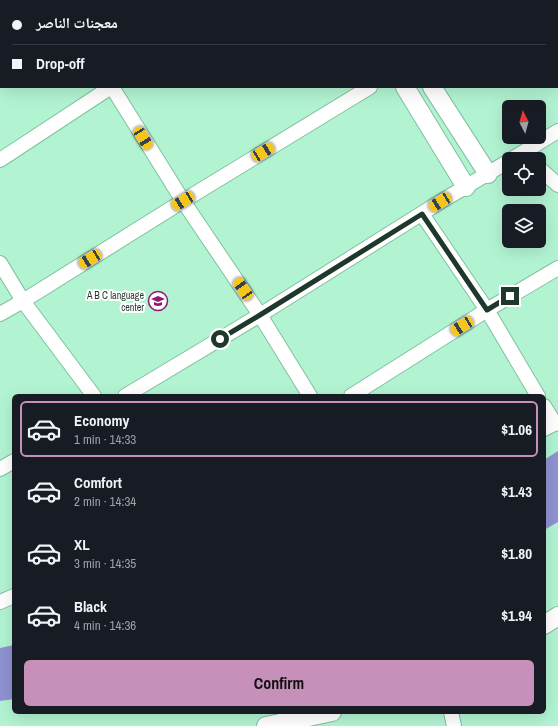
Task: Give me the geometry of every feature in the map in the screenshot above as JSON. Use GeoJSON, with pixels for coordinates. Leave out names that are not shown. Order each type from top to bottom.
{"type":"FeatureCollection","features":[{"type":"Feature","properties":{"kind":"street"},"geometry":{"type":"LineString","coordinates":[[0,160],[109,88]]}},
{"type":"Feature","properties":{"kind":"street"},"geometry":{"type":"LineString","coordinates":[[112,88],[183,201],[260,315],[309,394]]}},
{"type":"Feature","properties":{"kind":"street"},"geometry":{"type":"LineString","coordinates":[[0,314],[368,88]]}},
{"type":"Feature","properties":{"kind":"street"},"geometry":{"type":"LineString","coordinates":[[406,88],[466,187]]}},
{"type":"Feature","properties":{"kind":"street"},"geometry":{"type":"LineString","coordinates":[[433,88],[488,174]]}},
{"type":"Feature","properties":{"kind":"street"},"geometry":{"type":"LineString","coordinates":[[528,152],[558,132]]}},
{"type":"Feature","properties":{"kind":"street"},"geometry":{"type":"LineString","coordinates":[[128,394],[260,315],[502,165]]}},
{"type":"Feature","properties":{"kind":"street"},"geometry":{"type":"LineString","coordinates":[[546,174],[558,185]]}},
{"type":"Feature","properties":{"kind":"street"},"geometry":{"type":"LineString","coordinates":[[422,214],[487,310],[537,394]]}},
{"type":"Feature","properties":{"kind":"street"},"geometry":{"type":"LineString","coordinates":[[0,263],[23,301],[93,394]]}},
{"type":"Feature","properties":{"kind":"street"},"geometry":{"type":"LineString","coordinates":[[354,394],[487,310],[558,268]]}},
{"type":"Feature","properties":{"kind":"street"},"geometry":{"type":"LineString","coordinates":[[546,411],[552,425]]}},
{"type":"Feature","properties":{"kind":"street"},"geometry":{"type":"LineString","coordinates":[[0,469],[12,462]]}},
{"type":"Feature","properties":{"kind":"street"},"geometry":{"type":"LineString","coordinates":[[0,602],[12,597]]}},
{"type":"Feature","properties":{"kind":"street"},"geometry":{"type":"LineString","coordinates":[[546,624],[558,616]]}},
{"type":"Feature","properties":{"kind":"street"},"geometry":{"type":"LineString","coordinates":[[266,726],[323,714]]}},
{"type":"Feature","properties":{"kind":"street"},"geometry":{"type":"LineString","coordinates":[[451,714],[454,726]]}},
{"type":"Feature","properties":{"kind":"water"},"geometry":{"type":"Polygon","coordinates":[[[558,451],[558,522],[546,529],[546,459],[558,451]]]}},
{"type":"Feature","properties":{"kind":"water"},"geometry":{"type":"Polygon","coordinates":[[[12,645],[12,699],[0,701],[0,648],[12,645]]]}},
{"type":"Feature","properties":{"kind":"place","name":"A B C language center"},"geometry":{"type":"Point","coordinates":[158,301]}},
{"type":"Feature","properties":{"kind":"route"},"geometry":{"type":"LineString","coordinates":[[220,339],[422,214],[487,310],[510,296]]}}]}
